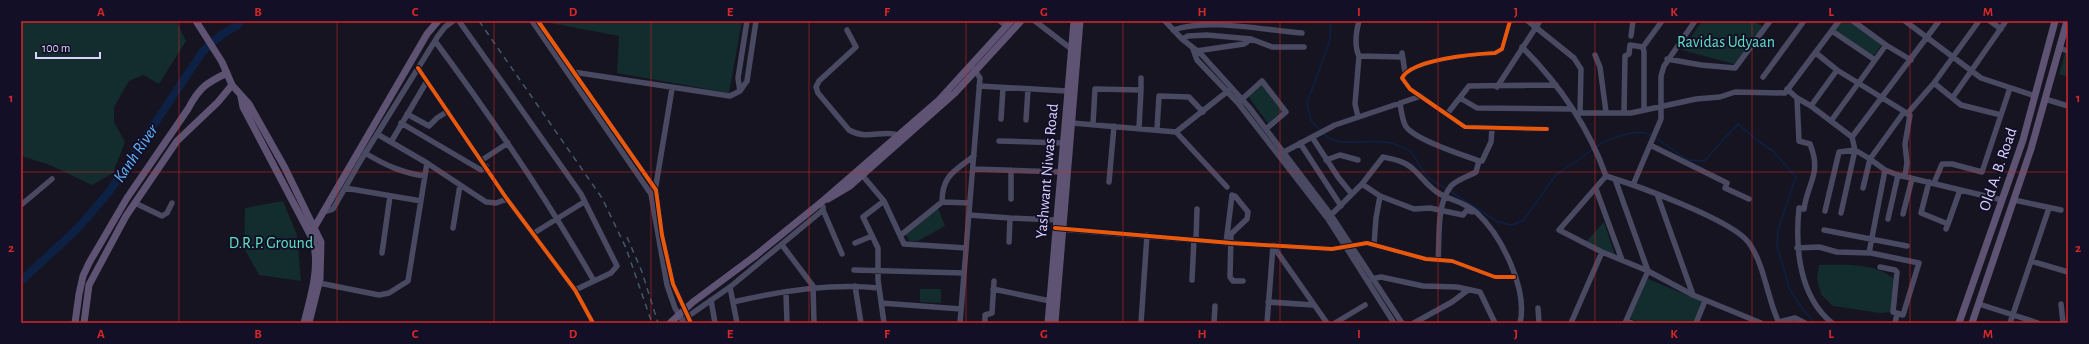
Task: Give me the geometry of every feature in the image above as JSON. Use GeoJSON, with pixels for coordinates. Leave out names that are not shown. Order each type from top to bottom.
{"type":"FeatureCollection","features":[{"type":"Feature","properties":{"kind":"main road"},"geometry":{"type":"LineString","coordinates":[[196,21],[222,62],[232,85],[241,97],[243,106],[312,231],[321,242],[322,251],[319,283],[309,323]]}},
{"type":"Feature","properties":{"kind":"main road"},"geometry":{"type":"LineString","coordinates":[[304,323],[314,286],[316,271],[316,251],[312,231],[362,153],[427,34],[438,21]]}},
{"type":"Feature","properties":{"kind":"main road"},"geometry":{"type":"LineString","coordinates":[[973,69],[1021,21]]}},
{"type":"Feature","properties":{"kind":"main road","name":"Yashwant Niwas Road"},"geometry":{"type":"LineString","coordinates":[[1048,323],[1072,123],[1074,21]]}},
{"type":"Feature","properties":{"kind":"main road","name":"Yashwant Niwas Road"},"geometry":{"type":"LineString","coordinates":[[1055,323],[1059,228],[1056,220],[1067,91],[1080,21]]}},
{"type":"Feature","properties":{"kind":"main road","name":"Old A. B. Road"},"geometry":{"type":"LineString","coordinates":[[1959,323],[2002,200],[2035,96],[2055,21]]}},
{"type":"Feature","properties":{"kind":"main road","name":"Old A. B. Road"},"geometry":{"type":"LineString","coordinates":[[1972,323],[2014,200],[2067,21]]}},
{"type":"Feature","properties":{"kind":"main road"},"geometry":{"type":"LineString","coordinates":[[672,322],[693,302],[755,256],[956,93],[1008,24]]}},
{"type":"Feature","properties":{"kind":"main road"},"geometry":{"type":"LineString","coordinates":[[75,323],[83,276],[108,227],[196,95],[207,83],[227,73]]}},
{"type":"Feature","properties":{"kind":"main road"},"geometry":{"type":"LineString","coordinates":[[84,323],[89,286],[117,232],[135,203],[178,140],[218,102],[232,85]]}},
{"type":"Feature","properties":{"kind":"main road"},"geometry":{"type":"LineString","coordinates":[[824,200],[840,194],[904,134]]}},
{"type":"Feature","properties":{"kind":"street"},"geometry":{"type":"LineString","coordinates":[[323,212],[333,209],[362,153],[377,134],[435,41],[445,27],[453,21]]}},
{"type":"Feature","properties":{"kind":"street"},"geometry":{"type":"LineString","coordinates":[[459,21],[554,154],[584,202],[617,266],[611,273],[576,290]]}},
{"type":"Feature","properties":{"kind":"street"},"geometry":{"type":"LineString","coordinates":[[532,21],[571,72],[724,96],[730,96],[740,91],[747,81],[756,21]]}},
{"type":"Feature","properties":{"kind":"street"},"geometry":{"type":"LineString","coordinates":[[538,21],[571,72],[654,192],[673,284],[691,323]]}},
{"type":"Feature","properties":{"kind":"street"},"geometry":{"type":"LineString","coordinates":[[740,91],[738,78],[747,21]]}},
{"type":"Feature","properties":{"kind":"street"},"geometry":{"type":"LineString","coordinates":[[1000,21],[1008,24]]}},
{"type":"Feature","properties":{"kind":"street"},"geometry":{"type":"LineString","coordinates":[[1035,21],[1074,52]]}},
{"type":"Feature","properties":{"kind":"street"},"geometry":{"type":"LineString","coordinates":[[1165,21],[1266,128],[1330,217],[1371,280],[1402,323]]}},
{"type":"Feature","properties":{"kind":"street"},"geometry":{"type":"LineString","coordinates":[[1357,21],[1356,50],[1359,56],[1355,104],[1358,117]]}},
{"type":"Feature","properties":{"kind":"street"},"geometry":{"type":"LineString","coordinates":[[1405,72],[1446,59],[1495,53],[1502,49],[1510,21]]}},
{"type":"Feature","properties":{"kind":"street"},"geometry":{"type":"LineString","coordinates":[[1528,21],[1538,23],[1574,58],[1581,69],[1577,114]]}},
{"type":"Feature","properties":{"kind":"street"},"geometry":{"type":"LineString","coordinates":[[1631,36],[1633,21]]}},
{"type":"Feature","properties":{"kind":"street"},"geometry":{"type":"LineString","coordinates":[[1644,109],[1643,47],[1662,21]]}},
{"type":"Feature","properties":{"kind":"street"},"geometry":{"type":"LineString","coordinates":[[1633,185],[1661,119],[1661,76],[1668,59],[1695,21]]}},
{"type":"Feature","properties":{"kind":"street"},"geometry":{"type":"LineString","coordinates":[[1763,77],[1804,21]]}},
{"type":"Feature","properties":{"kind":"street"},"geometry":{"type":"LineString","coordinates":[[1577,114],[1624,112],[1696,99],[1720,97],[1735,92],[1785,93],[1839,21]]}},
{"type":"Feature","properties":{"kind":"street"},"geometry":{"type":"LineString","coordinates":[[1853,21],[1886,45],[1911,60]]}},
{"type":"Feature","properties":{"kind":"street"},"geometry":{"type":"LineString","coordinates":[[1905,21],[1981,78],[2035,96]]}},
{"type":"Feature","properties":{"kind":"street"},"geometry":{"type":"LineString","coordinates":[[1852,137],[1939,21]]}},
{"type":"Feature","properties":{"kind":"street"},"geometry":{"type":"LineString","coordinates":[[1863,188],[1870,159],[1905,113],[1934,83],[1979,21]]}},
{"type":"Feature","properties":{"kind":"street"},"geometry":{"type":"LineString","coordinates":[[1990,21],[2000,29]]}},
{"type":"Feature","properties":{"kind":"street"},"geometry":{"type":"LineString","coordinates":[[1953,97],[2006,21]]}},
{"type":"Feature","properties":{"kind":"street"},"geometry":{"type":"LineString","coordinates":[[1668,59],[1700,65],[1735,68],[1767,22]]}},
{"type":"Feature","properties":{"kind":"street"},"geometry":{"type":"LineString","coordinates":[[1497,87],[1538,23]]}},
{"type":"Feature","properties":{"kind":"street"},"geometry":{"type":"LineString","coordinates":[[1173,30],[1185,26],[1221,26],[1302,33]]}},
{"type":"Feature","properties":{"kind":"street"},"geometry":{"type":"LineString","coordinates":[[848,30],[856,47],[819,81],[816,87],[818,94],[849,130],[867,136],[892,133],[904,134]]}},
{"type":"Feature","properties":{"kind":"street"},"geometry":{"type":"LineString","coordinates":[[1832,30],[1875,60]]}},
{"type":"Feature","properties":{"kind":"street"},"geometry":{"type":"LineString","coordinates":[[1182,40],[1196,35],[1251,39],[1272,47],[1304,47]]}},
{"type":"Feature","properties":{"kind":"street"},"geometry":{"type":"LineString","coordinates":[[1194,50],[1244,44],[1251,39]]}},
{"type":"Feature","properties":{"kind":"street"},"geometry":{"type":"LineString","coordinates":[[435,41],[508,143],[558,218],[594,281]]}},
{"type":"Feature","properties":{"kind":"street"},"geometry":{"type":"LineString","coordinates":[[1624,112],[1625,56],[1628,54],[1630,44],[1643,47]]}},
{"type":"Feature","properties":{"kind":"street"},"geometry":{"type":"LineString","coordinates":[[1830,121],[1886,45]]}},
{"type":"Feature","properties":{"kind":"street"},"geometry":{"type":"LineString","coordinates":[[1522,47],[1556,85],[1577,114],[1599,156],[1606,176]]}},
{"type":"Feature","properties":{"kind":"street"},"geometry":{"type":"LineString","coordinates":[[2059,48],[2068,51]]}},
{"type":"Feature","properties":{"kind":"street"},"geometry":{"type":"LineString","coordinates":[[1194,50],[1197,60],[1240,101],[1278,156],[1330,217]]}},
{"type":"Feature","properties":{"kind":"street"},"geometry":{"type":"LineString","coordinates":[[1816,53],[1837,70],[1910,115],[1905,144],[1907,163],[1905,176]]}},
{"type":"Feature","properties":{"kind":"street"},"geometry":{"type":"LineString","coordinates":[[1359,56],[1402,55],[1405,72],[1402,78],[1410,89],[1465,127],[1492,129],[1547,129]]}},
{"type":"Feature","properties":{"kind":"street"},"geometry":{"type":"LineString","coordinates":[[1596,55],[1600,67],[1606,112]]}},
{"type":"Feature","properties":{"kind":"street"},"geometry":{"type":"LineString","coordinates":[[418,68],[482,160],[507,199],[576,290],[594,323]]}},
{"type":"Feature","properties":{"kind":"street"},"geometry":{"type":"LineString","coordinates":[[960,323],[980,78],[973,69]]}},
{"type":"Feature","properties":{"kind":"street"},"geometry":{"type":"LineString","coordinates":[[1811,106],[1837,70]]}},
{"type":"Feature","properties":{"kind":"street"},"geometry":{"type":"LineString","coordinates":[[1139,128],[1141,78]]}},
{"type":"Feature","properties":{"kind":"street"},"geometry":{"type":"LineString","coordinates":[[391,142],[427,81]]}},
{"type":"Feature","properties":{"kind":"street"},"geometry":{"type":"LineString","coordinates":[[1240,101],[1262,81],[1286,112],[1266,128]]}},
{"type":"Feature","properties":{"kind":"street"},"geometry":{"type":"LineString","coordinates":[[1934,83],[1961,105],[2001,116]]}},
{"type":"Feature","properties":{"kind":"street"},"geometry":{"type":"LineString","coordinates":[[1447,114],[1469,86],[1497,87],[1556,85]]}},
{"type":"Feature","properties":{"kind":"street"},"geometry":{"type":"LineString","coordinates":[[979,86],[1067,91]]}},
{"type":"Feature","properties":{"kind":"street"},"geometry":{"type":"LineString","coordinates":[[1001,119],[1004,88]]}},
{"type":"Feature","properties":{"kind":"street"},"geometry":{"type":"LineString","coordinates":[[1093,124],[1095,88],[1141,90]]}},
{"type":"Feature","properties":{"kind":"street"},"geometry":{"type":"LineString","coordinates":[[1788,88],[1797,98],[1811,106],[1852,137],[1855,150],[1841,213]]}},
{"type":"Feature","properties":{"kind":"street"},"geometry":{"type":"LineString","coordinates":[[1960,190],[1947,227],[1921,213],[1931,182],[1942,164],[1952,164],[1982,172],[2010,88]]}},
{"type":"Feature","properties":{"kind":"street"},"geometry":{"type":"LineString","coordinates":[[672,89],[654,192],[667,285],[675,308],[684,321],[730,287],[823,210]]}},
{"type":"Feature","properties":{"kind":"street"},"geometry":{"type":"LineString","coordinates":[[1026,120],[1028,89]]}},
{"type":"Feature","properties":{"kind":"street"},"geometry":{"type":"LineString","coordinates":[[1176,132],[1228,91]]}},
{"type":"Feature","properties":{"kind":"street"},"geometry":{"type":"LineString","coordinates":[[1157,129],[1159,96],[1189,97],[1203,112]]}},
{"type":"Feature","properties":{"kind":"street"},"geometry":{"type":"LineString","coordinates":[[1278,156],[1329,128],[1421,96]]}},
{"type":"Feature","properties":{"kind":"street"},"geometry":{"type":"LineString","coordinates":[[1460,98],[1477,108],[1572,109]]}},
{"type":"Feature","properties":{"kind":"street"},"geometry":{"type":"LineString","coordinates":[[1797,98],[1799,140],[1810,144],[1815,157],[1816,168],[1814,178],[1806,194],[1804,209],[1799,208],[1797,248],[1806,285],[1815,304],[1824,316],[1832,323]]}},
{"type":"Feature","properties":{"kind":"street"},"geometry":{"type":"LineString","coordinates":[[2045,99],[2068,106]]}},
{"type":"Feature","properties":{"kind":"street"},"geometry":{"type":"LineString","coordinates":[[1400,104],[1405,125],[1418,136],[1456,153],[1479,161]]}},
{"type":"Feature","properties":{"kind":"street"},"geometry":{"type":"LineString","coordinates":[[407,114],[429,126],[437,118],[448,111]]}},
{"type":"Feature","properties":{"kind":"street"},"geometry":{"type":"LineString","coordinates":[[401,123],[481,170],[486,166]]}},
{"type":"Feature","properties":{"kind":"street"},"geometry":{"type":"LineString","coordinates":[[1072,123],[1157,129],[1176,132],[1227,187]]}},
{"type":"Feature","properties":{"kind":"street"},"geometry":{"type":"LineString","coordinates":[[1109,182],[1114,126]]}},
{"type":"Feature","properties":{"kind":"street"},"geometry":{"type":"LineString","coordinates":[[1438,259],[1441,211],[1447,194],[1452,185],[1476,172],[1479,161],[1482,161],[1491,142],[1492,129]]}},
{"type":"Feature","properties":{"kind":"street"},"geometry":{"type":"LineString","coordinates":[[377,134],[427,163],[486,202],[496,203],[507,199]]}},
{"type":"Feature","properties":{"kind":"street"},"geometry":{"type":"LineString","coordinates":[[1312,137],[1326,160],[1351,193]]}},
{"type":"Feature","properties":{"kind":"street"},"geometry":{"type":"LineString","coordinates":[[999,141],[1063,143]]}},
{"type":"Feature","properties":{"kind":"street"},"geometry":{"type":"LineString","coordinates":[[482,160],[508,143]]}},
{"type":"Feature","properties":{"kind":"street"},"geometry":{"type":"LineString","coordinates":[[1300,144],[1341,206]]}},
{"type":"Feature","properties":{"kind":"street"},"geometry":{"type":"LineString","coordinates":[[1651,144],[1727,183],[1724,188],[1749,199]]}},
{"type":"Feature","properties":{"kind":"street"},"geometry":{"type":"LineString","coordinates":[[1825,212],[1839,152],[1855,150],[1885,170],[1898,175],[2002,200]]}},
{"type":"Feature","properties":{"kind":"street"},"geometry":{"type":"LineString","coordinates":[[362,153],[407,173],[425,176]]}},
{"type":"Feature","properties":{"kind":"street"},"geometry":{"type":"LineString","coordinates":[[1326,160],[1340,155],[1358,160]]}},
{"type":"Feature","properties":{"kind":"street"},"geometry":{"type":"LineString","coordinates":[[942,202],[942,190],[946,180],[974,156]]}},
{"type":"Feature","properties":{"kind":"street"},"geometry":{"type":"LineString","coordinates":[[1330,217],[1351,193],[1362,184],[1382,157],[1397,159],[1408,165],[1431,186],[1457,199],[1478,214],[1500,241],[1514,277],[1523,311],[1520,323]]}},
{"type":"Feature","properties":{"kind":"street"},"geometry":{"type":"LineString","coordinates":[[319,283],[379,295],[389,293],[408,281],[427,163]]}},
{"type":"Feature","properties":{"kind":"street"},"geometry":{"type":"LineString","coordinates":[[973,169],[1060,172]]}},
{"type":"Feature","properties":{"kind":"street"},"geometry":{"type":"LineString","coordinates":[[1011,170],[1011,199]]}},
{"type":"Feature","properties":{"kind":"street"},"geometry":{"type":"LineString","coordinates":[[1869,253],[1885,170]]}},
{"type":"Feature","properties":{"kind":"street"},"geometry":{"type":"LineString","coordinates":[[862,175],[884,201],[904,244],[966,248]]}},
{"type":"Feature","properties":{"kind":"street"},"geometry":{"type":"LineString","coordinates":[[1888,219],[1898,175]]}},
{"type":"Feature","properties":{"kind":"street"},"geometry":{"type":"LineString","coordinates":[[1606,176],[1657,194],[1735,229],[1748,242],[1755,253],[1778,322],[1796,318],[1805,323]]}},
{"type":"Feature","properties":{"kind":"street"},"geometry":{"type":"LineString","coordinates":[[1606,176],[1559,230],[1602,252],[1648,271],[1693,296],[1748,320],[1761,323]]}},
{"type":"Feature","properties":{"kind":"street"},"geometry":{"type":"LineString","coordinates":[[21,205],[52,179]]}},
{"type":"Feature","properties":{"kind":"street"},"geometry":{"type":"LineString","coordinates":[[1615,179],[1648,271],[1627,322]]}},
{"type":"Feature","properties":{"kind":"street"},"geometry":{"type":"LineString","coordinates":[[1903,214],[1912,179]]}},
{"type":"Feature","properties":{"kind":"street"},"geometry":{"type":"LineString","coordinates":[[1362,184],[1380,196],[1414,209],[1430,208],[1457,215],[1463,215],[1467,210],[1478,214]]}},
{"type":"Feature","properties":{"kind":"street"},"geometry":{"type":"LineString","coordinates":[[453,228],[460,185]]}},
{"type":"Feature","properties":{"kind":"street"},"geometry":{"type":"LineString","coordinates":[[345,188],[421,201]]}},
{"type":"Feature","properties":{"kind":"street"},"geometry":{"type":"LineString","coordinates":[[1596,189],[1622,260]]}},
{"type":"Feature","properties":{"kind":"street"},"geometry":{"type":"LineString","coordinates":[[1657,194],[1693,296]]}},
{"type":"Feature","properties":{"kind":"street"},"geometry":{"type":"LineString","coordinates":[[1229,233],[1247,219],[1248,212],[1235,196],[1232,195],[1228,243],[1230,277],[1233,281],[1243,281]]}},
{"type":"Feature","properties":{"kind":"street"},"geometry":{"type":"LineString","coordinates":[[382,253],[390,196]]}},
{"type":"Feature","properties":{"kind":"street"},"geometry":{"type":"LineString","coordinates":[[1374,245],[1376,218],[1380,196]]}},
{"type":"Feature","properties":{"kind":"street"},"geometry":{"type":"LineString","coordinates":[[824,200],[823,210],[842,254]]}},
{"type":"Feature","properties":{"kind":"street"},"geometry":{"type":"LineString","coordinates":[[2014,200],[2061,210]]}},
{"type":"Feature","properties":{"kind":"street"},"geometry":{"type":"LineString","coordinates":[[884,201],[863,217],[878,248],[878,271],[884,323]]}},
{"type":"Feature","properties":{"kind":"street"},"geometry":{"type":"LineString","coordinates":[[534,234],[584,202]]}},
{"type":"Feature","properties":{"kind":"street"},"geometry":{"type":"LineString","coordinates":[[901,235],[942,202],[970,203]]}},
{"type":"Feature","properties":{"kind":"street"},"geometry":{"type":"LineString","coordinates":[[135,203],[162,216],[167,213],[172,203]]}},
{"type":"Feature","properties":{"kind":"street"},"geometry":{"type":"LineString","coordinates":[[2010,323],[2049,208]]}},
{"type":"Feature","properties":{"kind":"street"},"geometry":{"type":"LineString","coordinates":[[1192,280],[1197,209]]}},
{"type":"Feature","properties":{"kind":"street"},"geometry":{"type":"LineString","coordinates":[[969,215],[1056,220]]}},
{"type":"Feature","properties":{"kind":"street"},"geometry":{"type":"LineString","coordinates":[[1009,242],[1010,218]]}},
{"type":"Feature","properties":{"kind":"street"},"geometry":{"type":"LineString","coordinates":[[1059,228],[1228,243],[1332,249],[1367,243],[1426,259],[1452,261],[1495,277],[1514,277]]}},
{"type":"Feature","properties":{"kind":"street"},"geometry":{"type":"LineString","coordinates":[[1824,230],[1907,246]]}},
{"type":"Feature","properties":{"kind":"street"},"geometry":{"type":"LineString","coordinates":[[1141,323],[1147,235]]}},
{"type":"Feature","properties":{"kind":"street"},"geometry":{"type":"LineString","coordinates":[[855,243],[872,236]]}},
{"type":"Feature","properties":{"kind":"street"},"geometry":{"type":"LineString","coordinates":[[782,245],[813,286],[814,323]]}},
{"type":"Feature","properties":{"kind":"street"},"geometry":{"type":"LineString","coordinates":[[1267,323],[1273,246]]}},
{"type":"Feature","properties":{"kind":"street"},"geometry":{"type":"LineString","coordinates":[[1273,246],[1328,323]]}},
{"type":"Feature","properties":{"kind":"street"},"geometry":{"type":"LineString","coordinates":[[1797,248],[1819,247],[1837,252],[1869,253],[1919,263],[1903,315],[1893,312],[1897,272],[1895,270],[1880,267]]}},
{"type":"Feature","properties":{"kind":"street"},"geometry":{"type":"LineString","coordinates":[[1571,323],[1602,252]]}},
{"type":"Feature","properties":{"kind":"street"},"geometry":{"type":"LineString","coordinates":[[2031,261],[2068,272]]}},
{"type":"Feature","properties":{"kind":"street"},"geometry":{"type":"LineString","coordinates":[[854,270],[964,273]]}},
{"type":"Feature","properties":{"kind":"street"},"geometry":{"type":"LineString","coordinates":[[1371,280],[1388,278],[1423,286],[1457,287],[1480,292],[1495,323]]}},
{"type":"Feature","properties":{"kind":"street"},"geometry":{"type":"LineString","coordinates":[[1371,280],[1394,323]]}},
{"type":"Feature","properties":{"kind":"street"},"geometry":{"type":"LineString","coordinates":[[985,323],[985,315],[992,313],[994,281]]}},
{"type":"Feature","properties":{"kind":"street"},"geometry":{"type":"LineString","coordinates":[[733,302],[786,293],[855,286],[880,288]]}},
{"type":"Feature","properties":{"kind":"street"},"geometry":{"type":"LineString","coordinates":[[855,286],[861,323]]}},
{"type":"Feature","properties":{"kind":"street"},"geometry":{"type":"LineString","coordinates":[[730,287],[737,323]]}},
{"type":"Feature","properties":{"kind":"street"},"geometry":{"type":"LineString","coordinates":[[993,289],[1050,301]]}},
{"type":"Feature","properties":{"kind":"street"},"geometry":{"type":"LineString","coordinates":[[1414,323],[1452,302],[1468,290]]}},
{"type":"Feature","properties":{"kind":"street"},"geometry":{"type":"LineString","coordinates":[[786,293],[787,323]]}},
{"type":"Feature","properties":{"kind":"street"},"geometry":{"type":"LineString","coordinates":[[711,300],[715,323]]}},
{"type":"Feature","properties":{"kind":"street"},"geometry":{"type":"LineString","coordinates":[[1696,323],[1705,301]]}},
{"type":"Feature","properties":{"kind":"street"},"geometry":{"type":"LineString","coordinates":[[881,302],[961,308]]}},
{"type":"Feature","properties":{"kind":"street"},"geometry":{"type":"LineString","coordinates":[[1268,302],[1314,304]]}},
{"type":"Feature","properties":{"kind":"street"},"geometry":{"type":"LineString","coordinates":[[1979,304],[2012,316],[2038,323]]}},
{"type":"Feature","properties":{"kind":"street"},"geometry":{"type":"LineString","coordinates":[[2061,304],[2064,319]]}},
{"type":"Feature","properties":{"kind":"street"},"geometry":{"type":"LineString","coordinates":[[1335,323],[1365,305]]}},
{"type":"Feature","properties":{"kind":"street"},"geometry":{"type":"LineString","coordinates":[[1214,323],[1215,306]]}},
{"type":"Feature","properties":{"kind":"street"},"geometry":{"type":"LineString","coordinates":[[1538,308],[1539,323]]}},
{"type":"Feature","properties":{"kind":"street"},"geometry":{"type":"LineString","coordinates":[[1895,323],[1897,314]]}},
{"type":"Feature","properties":{"kind":"green space"},"geometry":{"type":"Polygon","coordinates":[[[21,21],[176,21],[186,41],[159,84],[143,75],[129,81],[114,107],[114,122],[125,142],[113,173],[92,185],[50,165],[21,156],[21,21]]]}},
{"type":"Feature","properties":{"kind":"green space"},"geometry":{"type":"Polygon","coordinates":[[[548,21],[742,21],[729,93],[617,73],[619,36],[550,23],[548,21]]]}},
{"type":"Feature","properties":{"kind":"green space","name":"Ravidas Udyaan"},"geometry":{"type":"Polygon","coordinates":[[[1702,21],[1754,21],[1763,27],[1734,64],[1682,50],[1702,21]]]}},
{"type":"Feature","properties":{"kind":"green space"},"geometry":{"type":"Polygon","coordinates":[[[1842,21],[1851,21],[1882,44],[1871,60],[1834,32],[1842,21]]]}},
{"type":"Feature","properties":{"kind":"green space"},"geometry":{"type":"Polygon","coordinates":[[[2065,53],[2068,54],[2068,77],[2059,74],[2065,53]]]}},
{"type":"Feature","properties":{"kind":"green space"},"geometry":{"type":"Polygon","coordinates":[[[1261,82],[1287,111],[1269,125],[1248,96],[1261,82]]]}},
{"type":"Feature","properties":{"kind":"green space","name":"D.R.P. Ground"},"geometry":{"type":"Polygon","coordinates":[[[283,201],[297,235],[301,281],[259,275],[244,248],[245,208],[283,201]]]}},
{"type":"Feature","properties":{"kind":"green space"},"geometry":{"type":"Polygon","coordinates":[[[938,208],[945,226],[918,241],[910,241],[905,234],[938,208]]]}},
{"type":"Feature","properties":{"kind":"green space"},"geometry":{"type":"Polygon","coordinates":[[[1604,222],[1615,255],[1583,245],[1604,222]]]}},
{"type":"Feature","properties":{"kind":"green space"},"geometry":{"type":"Polygon","coordinates":[[[1819,265],[1860,266],[1879,270],[1888,275],[1896,281],[1891,312],[1880,313],[1833,306],[1821,294],[1817,279],[1819,265]]]}},
{"type":"Feature","properties":{"kind":"green space"},"geometry":{"type":"Polygon","coordinates":[[[1646,278],[1703,302],[1694,323],[1640,323],[1629,318],[1646,278]]]}},
{"type":"Feature","properties":{"kind":"green space"},"geometry":{"type":"Polygon","coordinates":[[[920,289],[941,289],[941,303],[920,302],[920,289]]]}},
{"type":"Feature","properties":{"kind":"waterway","name":"Kanh River"},"geometry":{"type":"LineString","coordinates":[[21,281],[78,228],[109,192],[203,51],[221,35],[238,25],[241,21]]}},
{"type":"Feature","properties":{"kind":"waterway"},"geometry":{"type":"LineString","coordinates":[[1321,130],[1311,121],[1307,103],[1330,40],[1331,21]]}},
{"type":"Feature","properties":{"kind":"waterway"},"geometry":{"type":"LineString","coordinates":[[1656,138],[1688,160],[1704,161],[1738,124],[1758,141],[1772,150],[1796,177],[1778,230],[1777,246],[1790,290],[1804,311],[1815,323]]}},
{"type":"Feature","properties":{"kind":"waterway"},"geometry":{"type":"LineString","coordinates":[[1323,133],[1337,141],[1373,141],[1391,143],[1404,148],[1413,154],[1426,175],[1447,189]]}},
{"type":"Feature","properties":{"kind":"waterway"},"geometry":{"type":"LineString","coordinates":[[1596,147],[1608,140],[1632,133],[1652,136]]}},
{"type":"Feature","properties":{"kind":"waterway"},"geometry":{"type":"LineString","coordinates":[[1450,191],[1498,222],[1511,225],[1523,221],[1555,176],[1593,149]]}},
{"type":"Feature","properties":{"kind":"railway"},"geometry":{"type":"LineString","coordinates":[[479,21],[602,198],[626,248],[652,323]]}},
{"type":"Feature","properties":{"kind":"railway"},"geometry":{"type":"LineString","coordinates":[[627,237],[642,272],[658,323]]}},
{"type":"Feature","properties":{"kind":"cycle path"},"geometry":{"type":"LineString","coordinates":[[538,21],[656,190],[662,235],[673,284],[691,323]]}},
{"type":"Feature","properties":{"kind":"cycle path"},"geometry":{"type":"LineString","coordinates":[[1510,21],[1502,49],[1495,53],[1459,56],[1431,62],[1418,66],[1402,78],[1410,89],[1465,127],[1547,129]]}},
{"type":"Feature","properties":{"kind":"cycle path"},"geometry":{"type":"LineString","coordinates":[[418,68],[507,199],[575,290],[593,323]]}},
{"type":"Feature","properties":{"kind":"cycle path"},"geometry":{"type":"LineString","coordinates":[[1055,228],[1231,243],[1332,249],[1367,243],[1426,259],[1452,261],[1495,277],[1514,277]]}}]}
